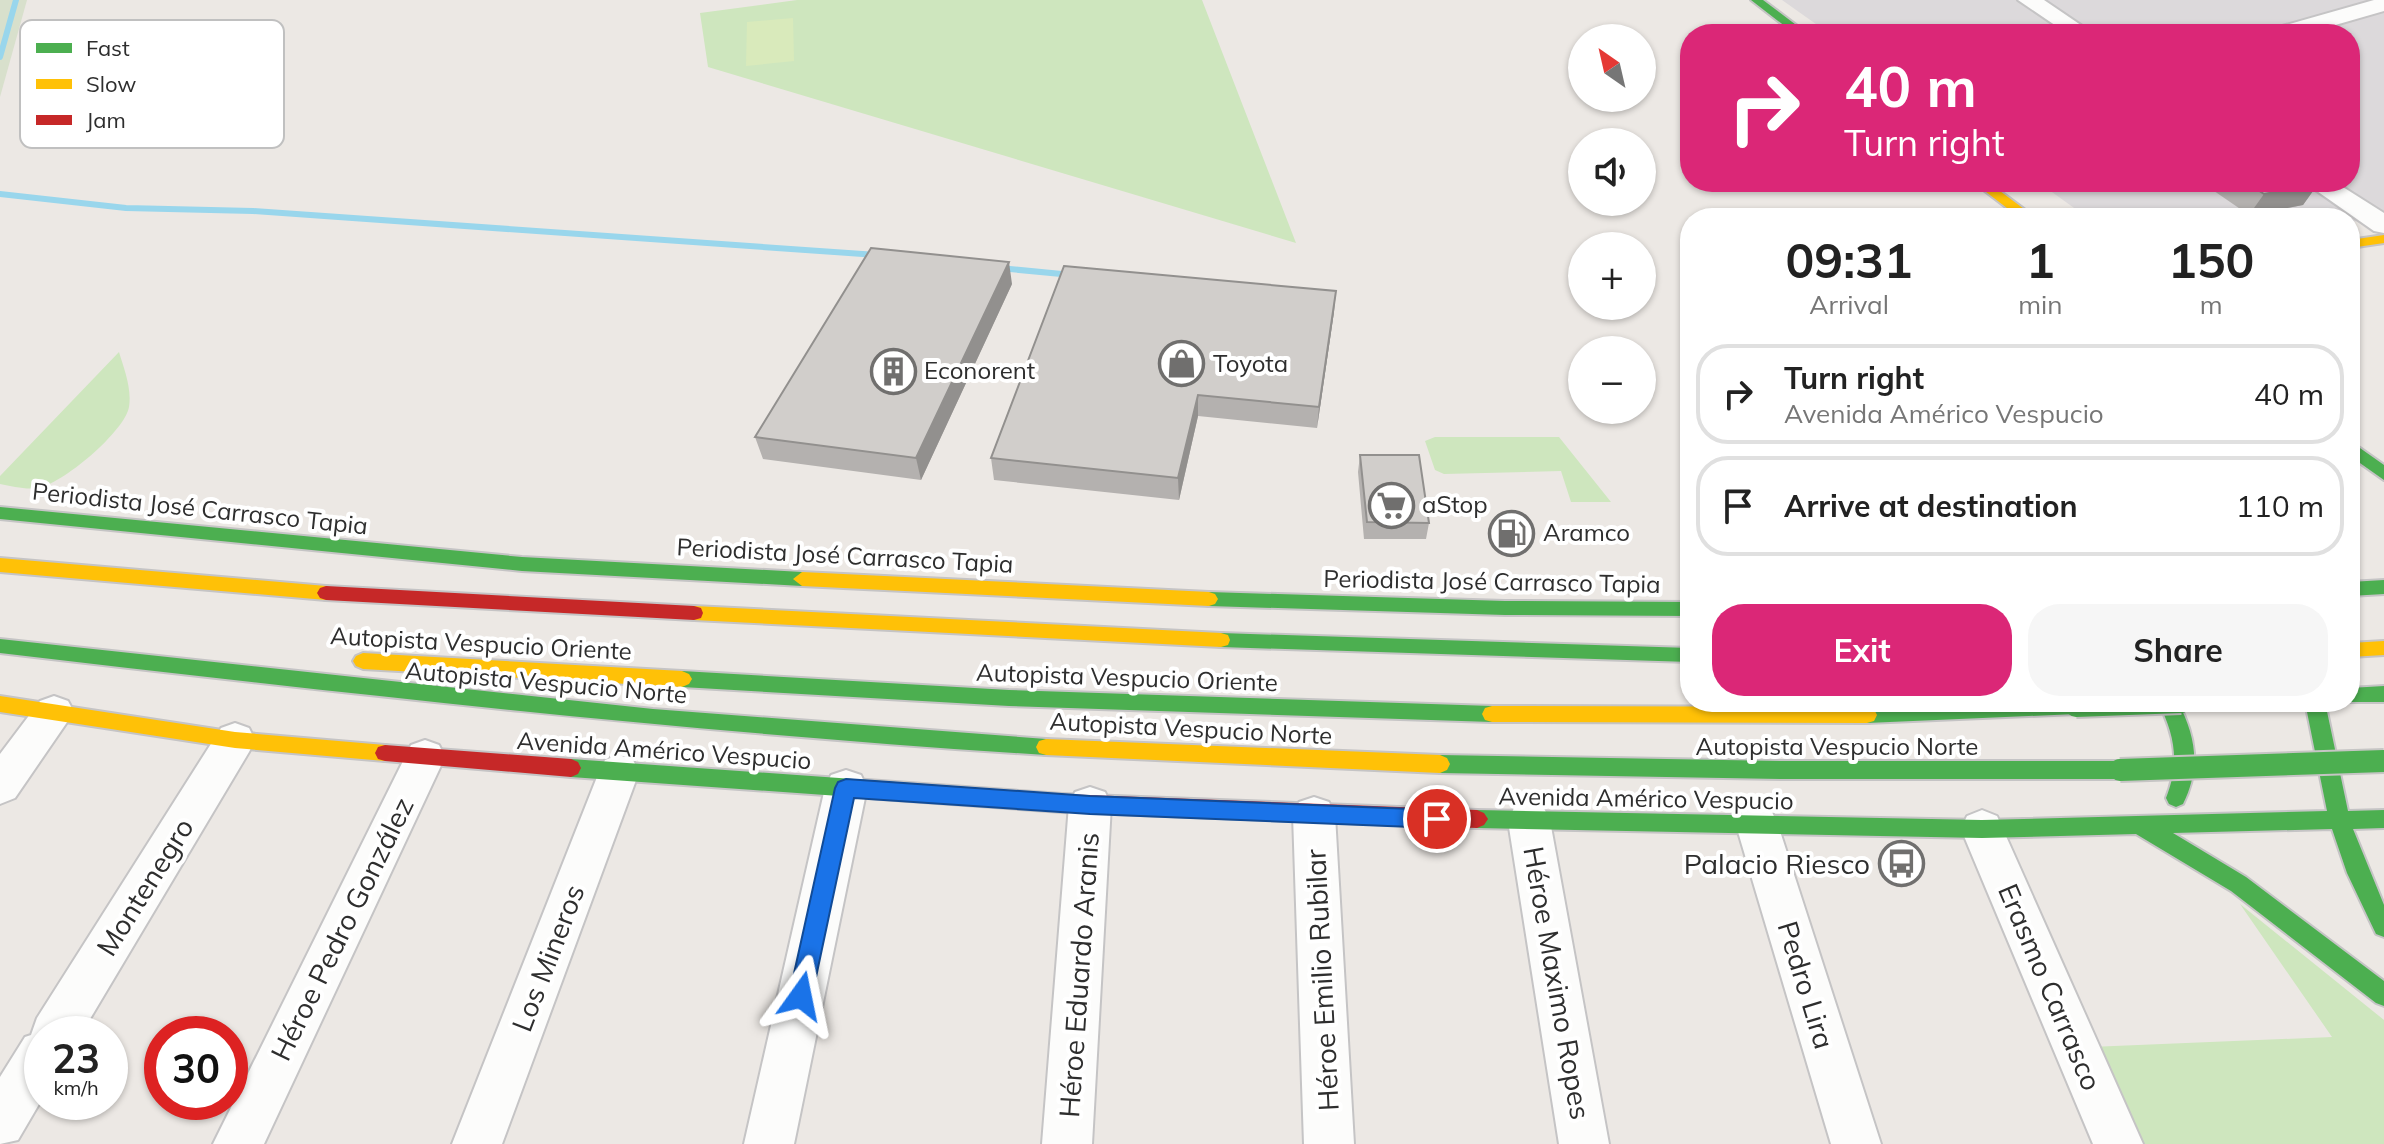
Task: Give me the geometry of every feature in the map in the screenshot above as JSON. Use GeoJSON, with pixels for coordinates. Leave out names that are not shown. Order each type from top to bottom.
{"type":"FeatureCollection","features":[{"type":"Feature","properties":{"kind":"main road"},"geometry":{"type":"LineString","coordinates":[[1735,0],[1767,24]]}},
{"type":"Feature","properties":{"kind":"main road"},"geometry":{"type":"LineString","coordinates":[[1756,0],[1788,24]]}},
{"type":"Feature","properties":{"kind":"main road"},"geometry":{"type":"LineString","coordinates":[[1994,192],[2015,208]]}},
{"type":"Feature","properties":{"kind":"main road"},"geometry":{"type":"LineString","coordinates":[[2023,192],[2044,208]]}},
{"type":"Feature","properties":{"kind":"main road"},"geometry":{"type":"LineString","coordinates":[[2360,243],[2384,239]]}},
{"type":"Feature","properties":{"kind":"main road"},"geometry":{"type":"LineString","coordinates":[[2360,455],[2384,474]]}},
{"type":"Feature","properties":{"kind":"main road","name":"Periodista José Carrasco Tapia"},"geometry":{"type":"LineString","coordinates":[[0,513],[522,564],[1177,598],[1505,608],[1680,609]]}},
{"type":"Feature","properties":{"kind":"main road"},"geometry":{"type":"LineString","coordinates":[[0,565],[335,594],[1139,638],[1680,655]]}},
{"type":"Feature","properties":{"kind":"main road"},"geometry":{"type":"LineString","coordinates":[[2360,588],[2384,587]]}},
{"type":"Feature","properties":{"kind":"main road","name":"Autopista Vespucio Norte"},"geometry":{"type":"LineString","coordinates":[[0,646],[563,710],[993,744],[1228,756],[1668,770],[2120,770],[2384,761]]}},
{"type":"Feature","properties":{"kind":"main road"},"geometry":{"type":"LineString","coordinates":[[2360,649],[2384,648]]}},
{"type":"Feature","properties":{"kind":"main road"},"geometry":{"type":"LineString","coordinates":[[73,654],[230,654]]}},
{"type":"Feature","properties":{"kind":"main road","name":"Autopista Vespucio Oriente"},"geometry":{"type":"LineString","coordinates":[[344,660],[1009,698],[1439,714],[1835,716],[1931,712]]}},
{"type":"Feature","properties":{"kind":"main road"},"geometry":{"type":"LineString","coordinates":[[2360,695],[2384,694]]}},
{"type":"Feature","properties":{"kind":"main road","name":"Avenida Américo Vespucio"},"geometry":{"type":"LineString","coordinates":[[0,704],[235,740],[619,772],[1090,805],[1529,821],[1982,829],[2384,819]]}},
{"type":"Feature","properties":{"kind":"main road"},"geometry":{"type":"LineString","coordinates":[[2135,825],[2166,809],[2185,783],[2188,752],[2184,734],[2173,712]]}},
{"type":"Feature","properties":{"kind":"main road"},"geometry":{"type":"LineString","coordinates":[[2316,712],[2336,821],[2362,886],[2384,927]]}},
{"type":"Feature","properties":{"kind":"main road"},"geometry":{"type":"LineString","coordinates":[[2318,722],[2328,745],[2344,767],[2361,782]]}},
{"type":"Feature","properties":{"kind":"main road"},"geometry":{"type":"LineString","coordinates":[[2135,825],[2193,851],[2254,891],[2384,995]]}},
{"type":"Feature","properties":{"kind":"street"},"geometry":{"type":"LineString","coordinates":[[2029,0],[2067,24]]}},
{"type":"Feature","properties":{"kind":"street"},"geometry":{"type":"LineString","coordinates":[[2315,24],[2384,4]]}},
{"type":"Feature","properties":{"kind":"street"},"geometry":{"type":"LineString","coordinates":[[2333,192],[2358,208]]}},
{"type":"Feature","properties":{"kind":"street"},"geometry":{"type":"LineString","coordinates":[[2360,210],[2384,225]]}},
{"type":"Feature","properties":{"kind":"street"},"geometry":{"type":"LineString","coordinates":[[0,786],[54,712]]}},
{"type":"Feature","properties":{"kind":"street","name":"Montenegro"},"geometry":{"type":"LineString","coordinates":[[65,1016],[235,740]]}},
{"type":"Feature","properties":{"kind":"street","name":"Héroe Pedro González"},"geometry":{"type":"LineString","coordinates":[[238,1144],[425,757]]}},
{"type":"Feature","properties":{"kind":"street","name":"Los Mineros"},"geometry":{"type":"LineString","coordinates":[[477,1144],[619,772]]}},
{"type":"Feature","properties":{"kind":"street"},"geometry":{"type":"LineString","coordinates":[[769,1144],[846,788]]}},
{"type":"Feature","properties":{"kind":"street","name":"Héroe Eduardo Aranis"},"geometry":{"type":"LineString","coordinates":[[1067,1144],[1090,805]]}},
{"type":"Feature","properties":{"kind":"street","name":"Héroe Emilio Rubilar"},"geometry":{"type":"LineString","coordinates":[[1314,815],[1329,1144]]}},
{"type":"Feature","properties":{"kind":"street","name":"Héroe Maximo Ropes"},"geometry":{"type":"LineString","coordinates":[[1529,821],[1584,1144]]}},
{"type":"Feature","properties":{"kind":"street","name":"Pedro Lira"},"geometry":{"type":"LineString","coordinates":[[1757,825],[1856,1144]]}},
{"type":"Feature","properties":{"kind":"street","name":"Erasmo Carrasco"},"geometry":{"type":"LineString","coordinates":[[1982,829],[2118,1144]]}},
{"type":"Feature","properties":{"kind":"street"},"geometry":{"type":"LineString","coordinates":[[0,1122],[24,1083]]}},
{"type":"Feature","properties":{"kind":"shaded area"},"geometry":{"type":"Polygon","coordinates":[[[1782,0],[2384,0],[2384,218],[2360,221],[2360,208],[2074,208],[2052,192],[2360,192],[2360,24],[1816,24],[1782,0]]]}},
{"type":"Feature","properties":{"kind":"green space"},"geometry":{"type":"Polygon","coordinates":[[[0,0],[27,0],[20,20],[0,97],[0,0]]]}},
{"type":"Feature","properties":{"kind":"green space"},"geometry":{"type":"Polygon","coordinates":[[[797,0],[1202,0],[1296,243],[708,67],[700,13],[797,0]]]}},
{"type":"Feature","properties":{"kind":"green space"},"geometry":{"type":"Polygon","coordinates":[[[793,18],[794,61],[746,66],[747,22],[793,18]]]}},
{"type":"Feature","properties":{"kind":"green space"},"geometry":{"type":"Polygon","coordinates":[[[119,352],[128,386],[129,407],[105,442],[76,467],[48,485],[28,488],[0,484],[0,476],[119,352]]]}},
{"type":"Feature","properties":{"kind":"green space"},"geometry":{"type":"Polygon","coordinates":[[[1435,437],[1559,437],[1611,502],[1571,502],[1561,471],[1444,474],[1435,470],[1425,441],[1435,437]]]}},
{"type":"Feature","properties":{"kind":"green space"},"geometry":{"type":"Polygon","coordinates":[[[2240,904],[2384,1020],[2384,1144],[2135,1144],[2090,1047],[2332,1037],[2240,904]]]}},
{"type":"Feature","properties":{"kind":"building","name":"Econorent"},"geometry":{"type":"Polygon","coordinates":[[[871,248],[1009,262],[916,458],[755,437],[871,248]]]}},
{"type":"Feature","properties":{"kind":"building","name":"Toyota"},"geometry":{"type":"Polygon","coordinates":[[[1064,266],[1336,291],[1319,407],[1198,395],[1178,478],[991,458],[1064,266]]]}},
{"type":"Feature","properties":{"kind":"building","name":"aStop"},"geometry":{"type":"Polygon","coordinates":[[[1360,455],[1419,455],[1429,523],[1367,522],[1360,455]]]}},
{"type":"Feature","properties":{"kind":"waterway"},"geometry":{"type":"LineString","coordinates":[[0,57],[16,0]]}},
{"type":"Feature","properties":{"kind":"waterway"},"geometry":{"type":"LineString","coordinates":[[0,194],[126,208],[253,211],[877,255]]}},
{"type":"Feature","properties":{"kind":"waterway"},"geometry":{"type":"LineString","coordinates":[[999,268],[1072,275]]}},
{"type":"Feature","properties":{"kind":"traffic: fast"},"geometry":{"type":"LineString","coordinates":[[1756,0],[1788,24]]}},
{"type":"Feature","properties":{"kind":"traffic: fast"},"geometry":{"type":"LineString","coordinates":[[2360,455],[2384,474]]}},
{"type":"Feature","properties":{"kind":"traffic: fast"},"geometry":{"type":"LineString","coordinates":[[0,513],[522,564],[802,579]]}},
{"type":"Feature","properties":{"kind":"traffic: fast"},"geometry":{"type":"LineString","coordinates":[[2360,588],[2384,587]]}},
{"type":"Feature","properties":{"kind":"traffic: fast"},"geometry":{"type":"LineString","coordinates":[[1209,599],[1505,608],[1680,609]]}},
{"type":"Feature","properties":{"kind":"traffic: fast"},"geometry":{"type":"LineString","coordinates":[[1221,640],[1680,655]]}},
{"type":"Feature","properties":{"kind":"traffic: fast"},"geometry":{"type":"LineString","coordinates":[[0,646],[653,717],[1046,747]]}},
{"type":"Feature","properties":{"kind":"traffic: fast"},"geometry":{"type":"LineString","coordinates":[[682,679],[1009,698],[1492,714]]}},
{"type":"Feature","properties":{"kind":"traffic: fast"},"geometry":{"type":"LineString","coordinates":[[2360,695],[2384,694]]}},
{"type":"Feature","properties":{"kind":"traffic: fast"},"geometry":{"type":"LineString","coordinates":[[1867,715],[1937,712]]}},
{"type":"Feature","properties":{"kind":"traffic: fast"},"geometry":{"type":"LineString","coordinates":[[2173,712],[2183,737],[2186,761],[2176,798]]}},
{"type":"Feature","properties":{"kind":"traffic: fast"},"geometry":{"type":"LineString","coordinates":[[2317,712],[2339,818],[2358,873],[2384,927]]}},
{"type":"Feature","properties":{"kind":"traffic: fast"},"geometry":{"type":"LineString","coordinates":[[2120,770],[2384,761]]}},
{"type":"Feature","properties":{"kind":"traffic: fast"},"geometry":{"type":"LineString","coordinates":[[1440,764],[1784,770],[2120,770]]}},
{"type":"Feature","properties":{"kind":"traffic: fast"},"geometry":{"type":"LineString","coordinates":[[571,768],[1062,803]]}},
{"type":"Feature","properties":{"kind":"traffic: fast"},"geometry":{"type":"LineString","coordinates":[[1477,819],[1982,829],[2384,819]]}},
{"type":"Feature","properties":{"kind":"traffic: fast"},"geometry":{"type":"LineString","coordinates":[[2144,829],[2238,884],[2384,995]]}},
{"type":"Feature","properties":{"kind":"traffic: slow"},"geometry":{"type":"LineString","coordinates":[[1994,192],[2015,208]]}},
{"type":"Feature","properties":{"kind":"traffic: slow"},"geometry":{"type":"LineString","coordinates":[[2360,243],[2384,239]]}},
{"type":"Feature","properties":{"kind":"traffic: slow"},"geometry":{"type":"LineString","coordinates":[[0,565],[326,593]]}},
{"type":"Feature","properties":{"kind":"traffic: slow"},"geometry":{"type":"LineString","coordinates":[[802,579],[1209,599]]}},
{"type":"Feature","properties":{"kind":"traffic: slow"},"geometry":{"type":"LineString","coordinates":[[694,613],[1221,640]]}},
{"type":"Feature","properties":{"kind":"traffic: slow"},"geometry":{"type":"LineString","coordinates":[[2360,649],[2384,648]]}},
{"type":"Feature","properties":{"kind":"traffic: slow"},"geometry":{"type":"LineString","coordinates":[[363,661],[682,679]]}},
{"type":"Feature","properties":{"kind":"traffic: slow"},"geometry":{"type":"LineString","coordinates":[[0,704],[235,740],[385,753]]}},
{"type":"Feature","properties":{"kind":"traffic: slow"},"geometry":{"type":"LineString","coordinates":[[1492,714],[1867,715]]}},
{"type":"Feature","properties":{"kind":"traffic: slow"},"geometry":{"type":"LineString","coordinates":[[1046,747],[1440,764]]}},
{"type":"Feature","properties":{"kind":"traffic: jam"},"geometry":{"type":"LineString","coordinates":[[326,593],[694,613]]}},
{"type":"Feature","properties":{"kind":"traffic: jam"},"geometry":{"type":"LineString","coordinates":[[385,753],[571,768]]}},
{"type":"Feature","properties":{"kind":"traffic: jam"},"geometry":{"type":"LineString","coordinates":[[1062,803],[1477,819]]}},
{"type":"Feature","properties":{"kind":"place","name":"Toyota"},"geometry":{"type":"Point","coordinates":[1182,364]}},
{"type":"Feature","properties":{"kind":"place","name":"Econorent"},"geometry":{"type":"Point","coordinates":[893,371]}},
{"type":"Feature","properties":{"kind":"place","name":"aStop"},"geometry":{"type":"Point","coordinates":[1391,505]}},
{"type":"Feature","properties":{"kind":"place","name":"Aramco"},"geometry":{"type":"Point","coordinates":[1512,533]}},
{"type":"Feature","properties":{"kind":"place","name":"Palacio Riesco"},"geometry":{"type":"Point","coordinates":[1901,864]}},
{"type":"Feature","properties":{"kind":"route"},"geometry":{"type":"LineString","coordinates":[[801,996],[846,788],[1090,805],[1437,819]]}}]}
